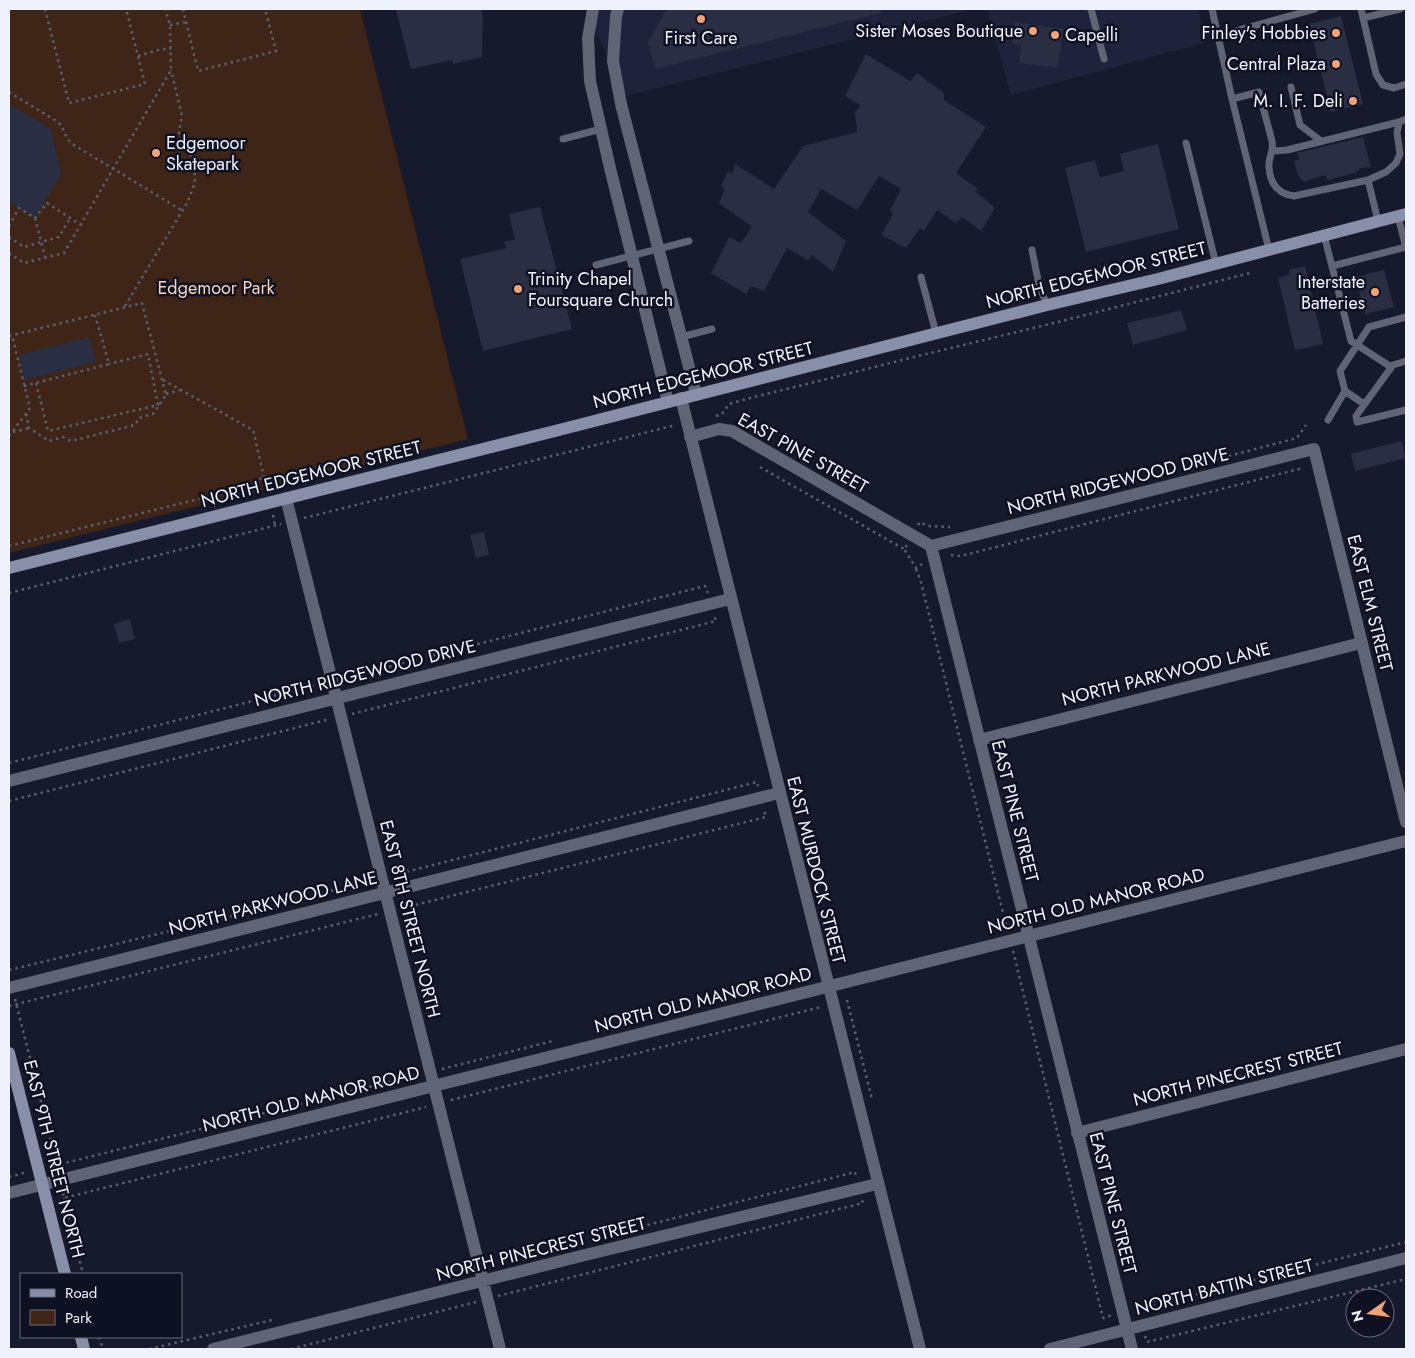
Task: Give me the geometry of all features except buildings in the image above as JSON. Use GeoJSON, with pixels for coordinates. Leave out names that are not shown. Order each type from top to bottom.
{"type":"FeatureCollection","features":[{"type":"Feature","properties":{"kind":"street","name":"EAST MURDOCK STREET"},"geometry":{"type":"LineString","coordinates":[[593,9],[588,38],[590,81],[601,129],[632,256],[674,400],[686,422],[690,437],[920,1349]]}},
{"type":"Feature","properties":{"kind":"street"},"geometry":{"type":"LineString","coordinates":[[618,9],[613,61],[621,104],[696,394]]}},
{"type":"Feature","properties":{"kind":"street","name":"NORTH EDGEMOOR STREET"},"geometry":{"type":"LineString","coordinates":[[9,568],[1047,305],[1158,279],[1402,215]]}},
{"type":"Feature","properties":{"kind":"street","name":"EAST PINE STREET"},"geometry":{"type":"LineString","coordinates":[[690,437],[719,429],[732,431],[931,546],[1132,1349]]}},
{"type":"Feature","properties":{"kind":"street","name":"NORTH RIDGEWOOD DRIVE"},"geometry":{"type":"LineString","coordinates":[[931,546],[1314,450]]}},
{"type":"Feature","properties":{"kind":"street","name":"EAST ELM STREET"},"geometry":{"type":"LineString","coordinates":[[1314,450],[1406,822]]}},
{"type":"Feature","properties":{"kind":"street","name":"EAST 8TH STREET NORTH"},"geometry":{"type":"LineString","coordinates":[[286,498],[500,1349]]}},
{"type":"Feature","properties":{"kind":"street","name":"NORTH RIDGEWOOD DRIVE"},"geometry":{"type":"LineString","coordinates":[[9,781],[730,599]]}},
{"type":"Feature","properties":{"kind":"street","name":"NORTH PARKWOOD LANE"},"geometry":{"type":"LineString","coordinates":[[979,740],[1361,643]]}},
{"type":"Feature","properties":{"kind":"street","name":"NORTH PARKWOOD LANE"},"geometry":{"type":"LineString","coordinates":[[11,988],[779,793]]}},
{"type":"Feature","properties":{"kind":"street","name":"NORTH OLD MANOR ROAD"},"geometry":{"type":"LineString","coordinates":[[9,1193],[1406,841]]}},
{"type":"Feature","properties":{"kind":"street","name":"NORTH PINECREST STREET"},"geometry":{"type":"LineString","coordinates":[[1078,1133],[1406,1049]]}},
{"type":"Feature","properties":{"kind":"street","name":"EAST 9TH STREET NORTH"},"geometry":{"type":"LineString","coordinates":[[9,1053],[65,1273]]}},
{"type":"Feature","properties":{"kind":"street","name":"NORTH PINECREST STREET"},"geometry":{"type":"LineString","coordinates":[[213,1349],[586,1254],[878,1184]]}},
{"type":"Feature","properties":{"kind":"street","name":"NORTH BATTIN STREET"},"geometry":{"type":"LineString","coordinates":[[1050,1349],[1406,1258]]}},
{"type":"Feature","properties":{"kind":"lane"},"geometry":{"type":"LineString","coordinates":[[1091,9],[1104,59]]}},
{"type":"Feature","properties":{"kind":"lane"},"geometry":{"type":"LineString","coordinates":[[1212,9],[1269,250]]}},
{"type":"Feature","properties":{"kind":"lane"},"geometry":{"type":"LineString","coordinates":[[1218,36],[1315,9]]}},
{"type":"Feature","properties":{"kind":"lane"},"geometry":{"type":"LineString","coordinates":[[1361,9],[1376,74],[1382,85],[1394,88],[1406,84]]}},
{"type":"Feature","properties":{"kind":"lane"},"geometry":{"type":"LineString","coordinates":[[1363,18],[1400,9]]}},
{"type":"Feature","properties":{"kind":"lane"},"geometry":{"type":"LineString","coordinates":[[1291,87],[1300,125],[1321,142]]}},
{"type":"Feature","properties":{"kind":"lane"},"geometry":{"type":"LineString","coordinates":[[1232,99],[1259,92],[1272,142],[1273,151],[1268,166],[1276,189],[1285,195],[1294,196],[1368,180],[1386,172],[1396,163],[1400,154],[1397,133],[1398,122]]}},
{"type":"Feature","properties":{"kind":"lane"},"geometry":{"type":"LineString","coordinates":[[1273,151],[1287,150],[1321,142],[1406,119]]}},
{"type":"Feature","properties":{"kind":"lane"},"geometry":{"type":"LineString","coordinates":[[564,139],[601,129]]}},
{"type":"Feature","properties":{"kind":"lane"},"geometry":{"type":"LineString","coordinates":[[1186,143],[1216,264]]}},
{"type":"Feature","properties":{"kind":"lane"},"geometry":{"type":"LineString","coordinates":[[1368,180],[1378,221]]}},
{"type":"Feature","properties":{"kind":"lane"},"geometry":{"type":"LineString","coordinates":[[1332,266],[1406,248],[1402,215]]}},
{"type":"Feature","properties":{"kind":"lane"},"geometry":{"type":"LineString","coordinates":[[1324,235],[1351,341],[1391,367]]}},
{"type":"Feature","properties":{"kind":"lane"},"geometry":{"type":"LineString","coordinates":[[596,266],[689,242]]}},
{"type":"Feature","properties":{"kind":"lane"},"geometry":{"type":"LineString","coordinates":[[1032,250],[1039,285],[1047,305]]}},
{"type":"Feature","properties":{"kind":"lane"},"geometry":{"type":"LineString","coordinates":[[921,278],[936,333]]}},
{"type":"Feature","properties":{"kind":"lane"},"geometry":{"type":"LineString","coordinates":[[1364,404],[1345,391],[1340,371],[1369,327],[1406,317]]}},
{"type":"Feature","properties":{"kind":"lane"},"geometry":{"type":"LineString","coordinates":[[681,337],[712,329]]}},
{"type":"Feature","properties":{"kind":"lane"},"geometry":{"type":"LineString","coordinates":[[1406,362],[1391,367],[1356,416],[1357,422],[1406,410]]}},
{"type":"Feature","properties":{"kind":"lane"},"geometry":{"type":"LineString","coordinates":[[1328,420],[1345,391]]}},
{"type":"Feature","properties":{"kind":"path"},"geometry":{"type":"LineString","coordinates":[[45,9],[68,103],[145,84],[126,9]]}},
{"type":"Feature","properties":{"kind":"path"},"geometry":{"type":"LineString","coordinates":[[124,307],[183,211],[196,183],[196,170],[190,152],[179,138],[178,131],[182,116],[171,70],[170,25],[165,9]]}},
{"type":"Feature","properties":{"kind":"path"},"geometry":{"type":"LineString","coordinates":[[183,9],[198,70],[276,51],[265,9]]}},
{"type":"Feature","properties":{"kind":"path"},"geometry":{"type":"LineString","coordinates":[[170,25],[186,22]]}},
{"type":"Feature","properties":{"kind":"path"},"geometry":{"type":"LineString","coordinates":[[138,56],[162,49],[172,49]]}},
{"type":"Feature","properties":{"kind":"path"},"geometry":{"type":"LineString","coordinates":[[9,254],[24,263],[64,253],[171,70]]}},
{"type":"Feature","properties":{"kind":"path"},"geometry":{"type":"LineString","coordinates":[[9,92],[58,122],[70,142],[183,211]]}},
{"type":"Feature","properties":{"kind":"path"},"geometry":{"type":"LineString","coordinates":[[35,218],[47,204],[80,225]]}},
{"type":"Feature","properties":{"kind":"path"},"geometry":{"type":"LineString","coordinates":[[9,226],[19,208],[35,218],[45,257]]}},
{"type":"Feature","properties":{"kind":"path"},"geometry":{"type":"LineString","coordinates":[[9,238],[24,247],[59,237],[70,218]]}},
{"type":"Feature","properties":{"kind":"path"},"geometry":{"type":"LineString","coordinates":[[710,417],[722,414],[730,404],[754,397],[1250,273]]}},
{"type":"Feature","properties":{"kind":"path"},"geometry":{"type":"LineString","coordinates":[[9,436],[30,408],[10,336],[142,303],[166,394]]}},
{"type":"Feature","properties":{"kind":"path"},"geometry":{"type":"LineString","coordinates":[[95,315],[109,364]]}},
{"type":"Feature","properties":{"kind":"path"},"geometry":{"type":"LineString","coordinates":[[24,386],[148,354],[158,405],[48,431],[36,383]]}},
{"type":"Feature","properties":{"kind":"path"},"geometry":{"type":"LineString","coordinates":[[162,379],[253,430],[276,525]]}},
{"type":"Feature","properties":{"kind":"path"},"geometry":{"type":"LineString","coordinates":[[26,413],[29,428],[49,441],[63,437],[70,441],[135,425],[139,418],[153,414],[166,394],[181,390]]}},
{"type":"Feature","properties":{"kind":"path"},"geometry":{"type":"LineString","coordinates":[[9,592],[686,422]]}},
{"type":"Feature","properties":{"kind":"path"},"geometry":{"type":"LineString","coordinates":[[11,433],[29,428]]}},
{"type":"Feature","properties":{"kind":"path"},"geometry":{"type":"LineString","coordinates":[[760,467],[904,549]]}},
{"type":"Feature","properties":{"kind":"path"},"geometry":{"type":"LineString","coordinates":[[9,546],[239,489],[264,477]]}},
{"type":"Feature","properties":{"kind":"path"},"geometry":{"type":"LineString","coordinates":[[914,564],[921,582],[1102,1318],[1138,1309]]}},
{"type":"Feature","properties":{"kind":"path"},"geometry":{"type":"LineString","coordinates":[[9,763],[705,586],[716,622],[9,800]]}},
{"type":"Feature","properties":{"kind":"path"},"geometry":{"type":"LineString","coordinates":[[9,970],[269,907],[757,782],[766,817]]}},
{"type":"Feature","properties":{"kind":"path"},"geometry":{"type":"LineString","coordinates":[[9,1177],[57,1165],[11,988]]}},
{"type":"Feature","properties":{"kind":"path"},"geometry":{"type":"LineString","coordinates":[[64,1198],[83,1273]]}},
{"type":"Feature","properties":{"kind":"path"},"geometry":{"type":"LineString","coordinates":[[291,1349],[863,1203]]}},
{"type":"Feature","properties":{"kind":"shaded area"},"geometry":{"type":"Polygon","coordinates":[[[586,9],[974,9],[625,96],[586,9]]]}},
{"type":"Feature","properties":{"kind":"shaded area"},"geometry":{"type":"Polygon","coordinates":[[[987,9],[1198,9],[1207,42],[1011,95],[987,9]]]}},
{"type":"Feature","properties":{"kind":"green space","name":"Edgemoor Park"},"geometry":{"type":"Polygon","coordinates":[[[9,9],[360,9],[468,439],[9,553],[9,9]]]}},
{"type":"Feature","properties":{"kind":"place","name":"First Care"},"geometry":{"type":"Point","coordinates":[701,19]}},
{"type":"Feature","properties":{"kind":"place","name":"Sister Moses Boutique"},"geometry":{"type":"Point","coordinates":[1033,31]}},
{"type":"Feature","properties":{"kind":"place","name":"Finley's Hobbies"},"geometry":{"type":"Point","coordinates":[1336,33]}},
{"type":"Feature","properties":{"kind":"place","name":"Capelli"},"geometry":{"type":"Point","coordinates":[1055,35]}},
{"type":"Feature","properties":{"kind":"place","name":"Central Plaza"},"geometry":{"type":"Point","coordinates":[1336,64]}},
{"type":"Feature","properties":{"kind":"place","name":"M. I. F. Deli"},"geometry":{"type":"Point","coordinates":[1353,101]}},
{"type":"Feature","properties":{"kind":"place","name":"Edgemoor Skatepark"},"geometry":{"type":"Point","coordinates":[156,153]}},
{"type":"Feature","properties":{"kind":"place","name":"Trinity Chapel Foursquare Church"},"geometry":{"type":"Point","coordinates":[518,289]}},
{"type":"Feature","properties":{"kind":"place","name":"Interstate Batteries"},"geometry":{"type":"Point","coordinates":[1375,292]}}]}
